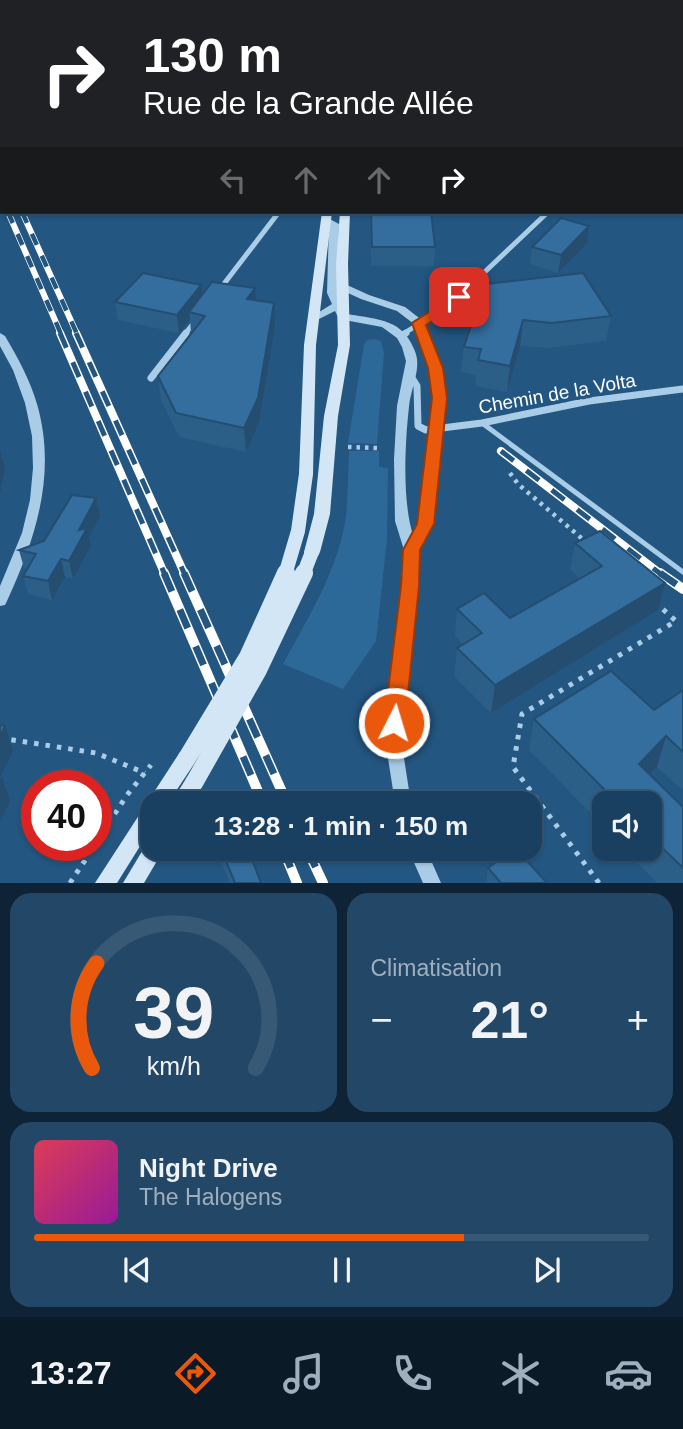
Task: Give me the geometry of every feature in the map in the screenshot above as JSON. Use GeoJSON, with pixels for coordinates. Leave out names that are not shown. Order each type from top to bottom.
{"type":"FeatureCollection","features":[{"type":"Feature","properties":{"kind":"main road"},"geometry":{"type":"LineString","coordinates":[[189,791],[259,673],[287,617],[312,552],[323,514],[331,416],[344,345],[343,317],[339,302],[343,286],[345,214]]}},
{"type":"Feature","properties":{"kind":"main road"},"geometry":{"type":"LineString","coordinates":[[166,791],[242,667],[282,585],[295,547],[306,474],[308,369],[326,216]]}},
{"type":"Feature","properties":{"kind":"main road"},"geometry":{"type":"LineString","coordinates":[[105,883],[140,829]]}},
{"type":"Feature","properties":{"kind":"main road"},"geometry":{"type":"LineString","coordinates":[[134,883],[147,861]]}},
{"type":"Feature","properties":{"kind":"street"},"geometry":{"type":"LineString","coordinates":[[215,295],[277,214]]}},
{"type":"Feature","properties":{"kind":"street"},"geometry":{"type":"LineString","coordinates":[[401,335],[452,303],[546,214]]}},
{"type":"Feature","properties":{"kind":"street"},"geometry":{"type":"LineString","coordinates":[[326,216],[334,224],[332,293],[339,302]]}},
{"type":"Feature","properties":{"kind":"street"},"geometry":{"type":"LineString","coordinates":[[343,286],[365,298],[401,309],[419,323],[435,368],[439,398],[426,524],[411,550]]}},
{"type":"Feature","properties":{"kind":"street"},"geometry":{"type":"LineString","coordinates":[[313,319],[339,302],[365,298]]}},
{"type":"Feature","properties":{"kind":"street"},"geometry":{"type":"LineString","coordinates":[[151,378],[199,316]]}},
{"type":"Feature","properties":{"kind":"street"},"geometry":{"type":"LineString","coordinates":[[343,317],[385,324],[401,335],[412,360],[403,406],[400,459],[402,521],[411,550],[410,586],[393,739],[401,791]]}},
{"type":"Feature","properties":{"kind":"street"},"geometry":{"type":"LineString","coordinates":[[0,336],[32,397],[39,446],[39,486],[24,544],[0,601]]}},
{"type":"Feature","properties":{"kind":"street"},"geometry":{"type":"LineString","coordinates":[[409,374],[416,386],[418,426],[426,430],[437,430]]}},
{"type":"Feature","properties":{"kind":"street","name":"Chemin de la Volta"},"geometry":{"type":"LineString","coordinates":[[437,430],[589,401],[683,389]]}},
{"type":"Feature","properties":{"kind":"street"},"geometry":{"type":"LineString","coordinates":[[422,861],[432,883]]}},
{"type":"Feature","properties":{"kind":"lane"},"geometry":{"type":"LineString","coordinates":[[482,423],[683,572]]}},
{"type":"Feature","properties":{"kind":"path"},"geometry":{"type":"LineString","coordinates":[[347,447],[377,448]]}},
{"type":"Feature","properties":{"kind":"path"},"geometry":{"type":"LineString","coordinates":[[510,473],[518,484],[588,544]]}},
{"type":"Feature","properties":{"kind":"path"},"geometry":{"type":"LineString","coordinates":[[600,883],[513,767],[522,714],[676,621],[647,595]]}},
{"type":"Feature","properties":{"kind":"path"},"geometry":{"type":"LineString","coordinates":[[0,738],[96,753],[145,773]]}},
{"type":"Feature","properties":{"kind":"path"},"geometry":{"type":"LineString","coordinates":[[112,820],[153,762]]}},
{"type":"Feature","properties":{"kind":"path"},"geometry":{"type":"LineString","coordinates":[[70,883],[84,861]]}},
{"type":"Feature","properties":{"kind":"shaded area"},"geometry":{"type":"Polygon","coordinates":[[[367,340],[381,341],[384,352],[377,444],[348,443],[364,345],[367,340]]]}},
{"type":"Feature","properties":{"kind":"shaded area"},"geometry":{"type":"Polygon","coordinates":[[[349,451],[379,451],[379,467],[388,468],[387,539],[376,641],[343,689],[283,664],[312,611],[337,555],[346,516],[349,451]]]}},
{"type":"Feature","properties":{"kind":"building"},"geometry":{"type":"Polygon","coordinates":[[[371,214],[431,214],[435,247],[372,247],[371,214]]]}},
{"type":"Feature","properties":{"kind":"building"},"geometry":{"type":"Polygon","coordinates":[[[561,218],[589,226],[561,255],[532,247],[561,218]]]}},
{"type":"Feature","properties":{"kind":"building"},"geometry":{"type":"Polygon","coordinates":[[[143,273],[201,285],[177,315],[115,302],[143,273]]]}},
{"type":"Feature","properties":{"kind":"building"},"geometry":{"type":"Polygon","coordinates":[[[583,273],[611,316],[552,323],[523,320],[510,366],[478,360],[481,349],[464,347],[476,309],[469,307],[477,285],[583,273]]]}},
{"type":"Feature","properties":{"kind":"building"},"geometry":{"type":"Polygon","coordinates":[[[212,282],[255,288],[247,299],[274,303],[258,398],[244,428],[176,413],[158,376],[205,316],[189,312],[212,282]]]}},
{"type":"Feature","properties":{"kind":"building"},"geometry":{"type":"Polygon","coordinates":[[[72,495],[96,498],[79,530],[87,528],[69,561],[61,559],[48,581],[23,576],[36,554],[19,550],[44,541],[72,495]]]}},
{"type":"Feature","properties":{"kind":"building"},"geometry":{"type":"Polygon","coordinates":[[[600,531],[665,583],[495,685],[457,648],[482,633],[457,609],[484,593],[510,618],[602,566],[575,543],[600,531]]]}},
{"type":"Feature","properties":{"kind":"building"},"geometry":{"type":"Polygon","coordinates":[[[611,671],[654,710],[683,690],[683,752],[666,736],[639,764],[683,807],[683,868],[662,848],[662,791],[606,791],[534,719],[611,671]]]}},
{"type":"Feature","properties":{"kind":"building"},"geometry":{"type":"Polygon","coordinates":[[[226,861],[253,861],[261,883],[235,883],[226,861]]]}},
{"type":"Feature","properties":{"kind":"building"},"geometry":{"type":"Polygon","coordinates":[[[498,861],[527,861],[547,883],[501,883],[488,868],[498,861]]]}},
{"type":"Feature","properties":{"kind":"railway"},"geometry":{"type":"LineString","coordinates":[[9,214],[61,334]]}},
{"type":"Feature","properties":{"kind":"railway"},"geometry":{"type":"LineString","coordinates":[[23,214],[77,334]]}},
{"type":"Feature","properties":{"kind":"railway"},"geometry":{"type":"LineString","coordinates":[[60,333],[165,575]]}},
{"type":"Feature","properties":{"kind":"railway"},"geometry":{"type":"LineString","coordinates":[[76,333],[185,575]]}},
{"type":"Feature","properties":{"kind":"railway"},"geometry":{"type":"LineString","coordinates":[[501,451],[662,575]]}},
{"type":"Feature","properties":{"kind":"railway"},"geometry":{"type":"LineString","coordinates":[[164,573],[258,791]]}},
{"type":"Feature","properties":{"kind":"railway"},"geometry":{"type":"LineString","coordinates":[[184,573],[282,791]]}},
{"type":"Feature","properties":{"kind":"railway"},"geometry":{"type":"LineString","coordinates":[[660,573],[683,589]]}},
{"type":"Feature","properties":{"kind":"railway"},"geometry":{"type":"LineString","coordinates":[[288,861],[297,883]]}},
{"type":"Feature","properties":{"kind":"railway"},"geometry":{"type":"LineString","coordinates":[[313,861],[323,883]]}},
{"type":"Feature","properties":{"kind":"route"},"geometry":{"type":"LineString","coordinates":[[394,723],[410,586],[411,550],[426,524],[437,430],[439,398],[435,368],[419,323],[459,297]]}}]}
